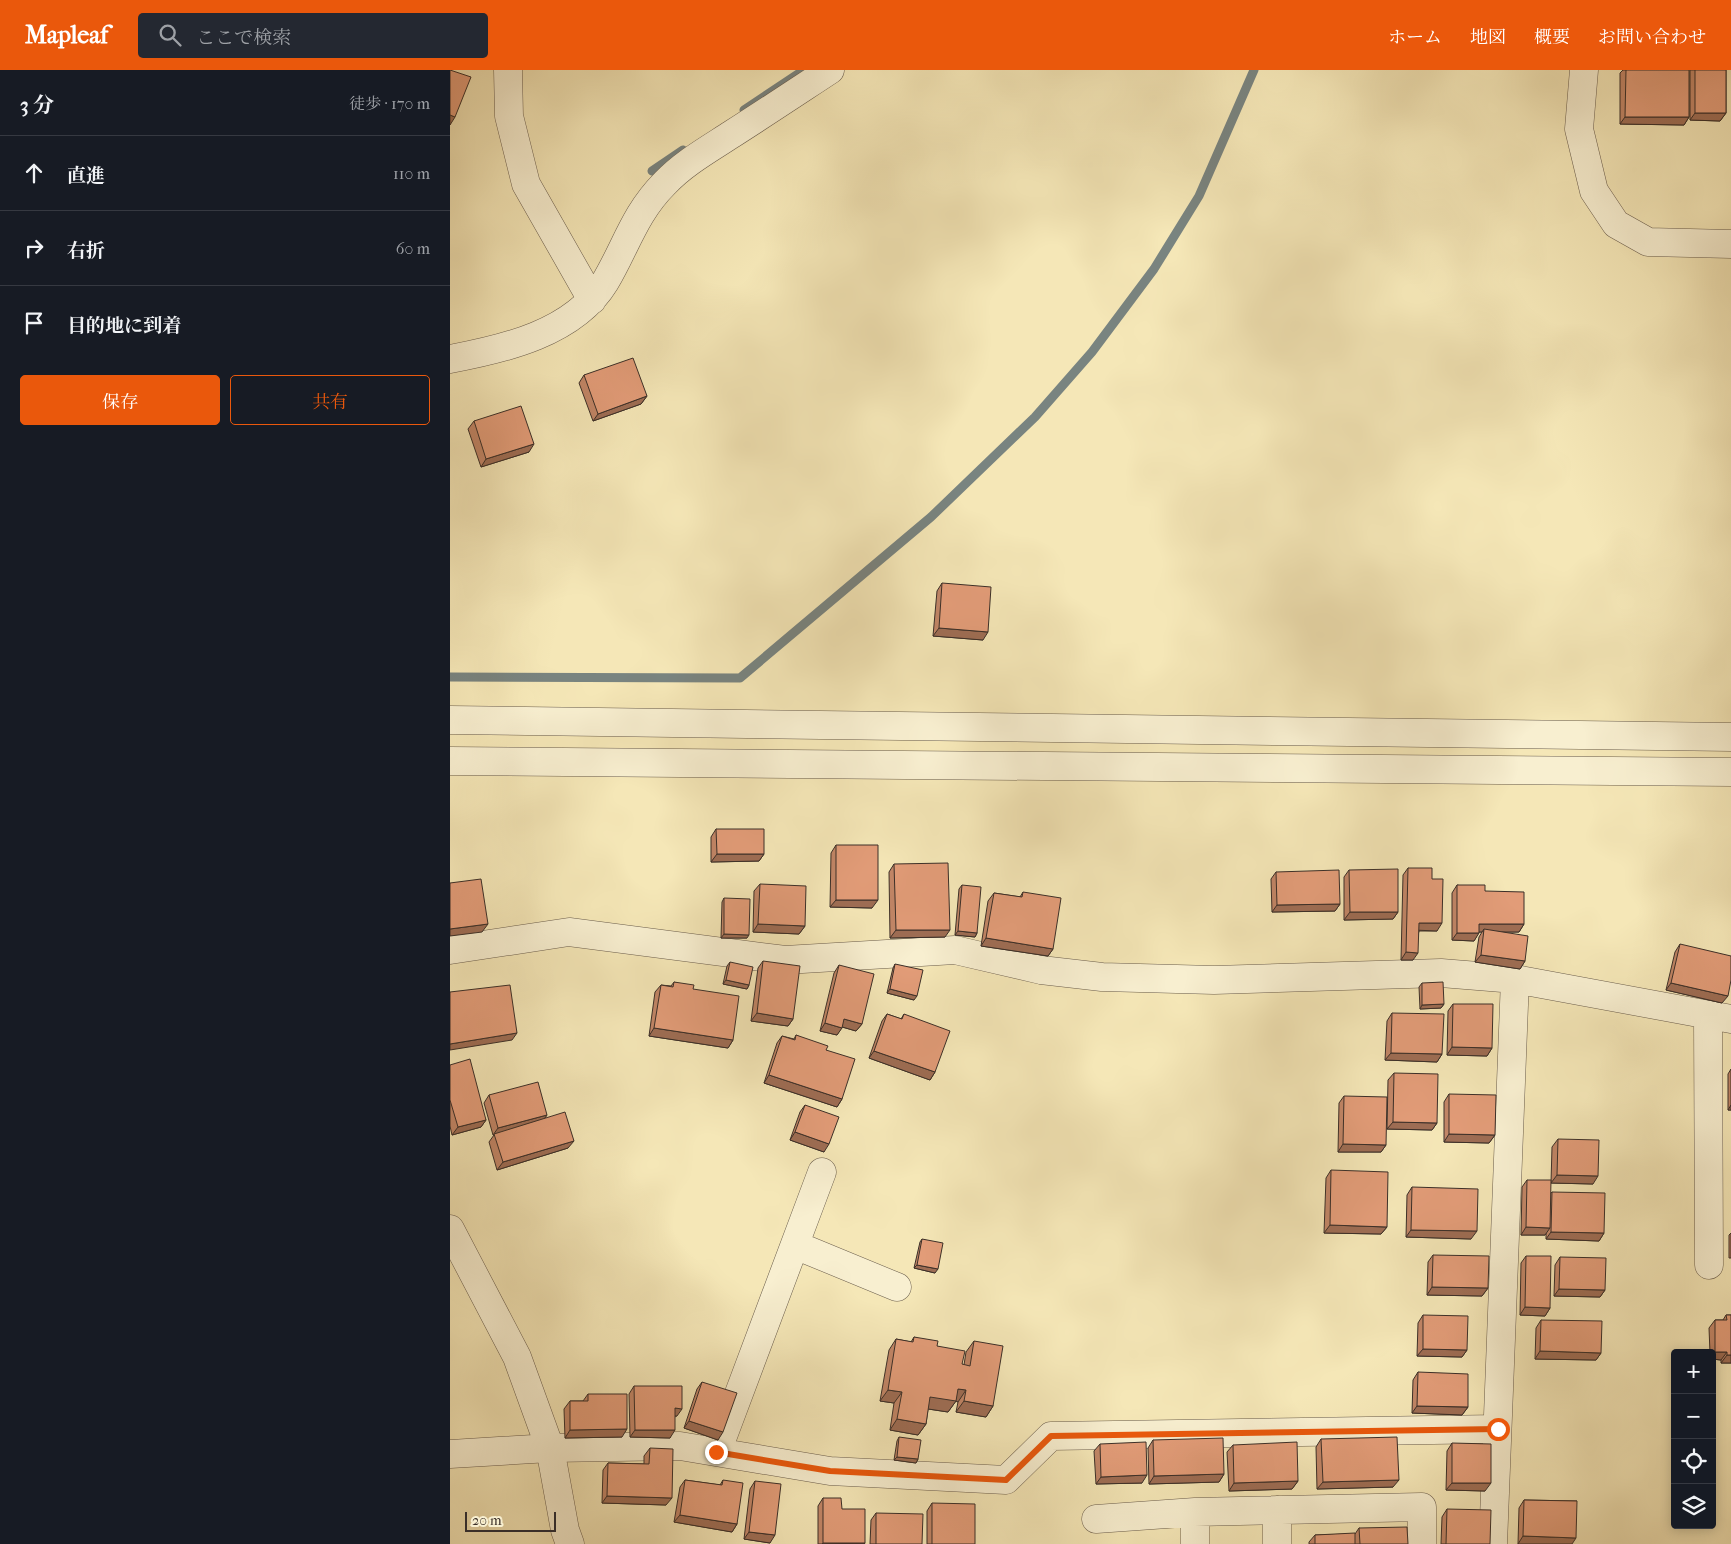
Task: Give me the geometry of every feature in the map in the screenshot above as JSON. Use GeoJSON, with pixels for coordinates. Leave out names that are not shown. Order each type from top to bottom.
{"type":"FeatureCollection","features":[{"type":"Feature","properties":{"kind":"street"},"geometry":{"type":"LineString","coordinates":[[508,70],[509,116],[526,184],[592,300]]}},
{"type":"Feature","properties":{"kind":"street"},"geometry":{"type":"LineString","coordinates":[[450,359],[483,353],[537,335],[562,324],[592,300],[605,282],[639,214],[666,181],[690,161],[830,70]]}},
{"type":"Feature","properties":{"kind":"street"},"geometry":{"type":"LineString","coordinates":[[1584,70],[1579,129],[1594,191],[1616,224],[1648,242],[1731,244]]}},
{"type":"Feature","properties":{"kind":"street"},"geometry":{"type":"LineString","coordinates":[[450,720],[1731,737]]}},
{"type":"Feature","properties":{"kind":"street"},"geometry":{"type":"LineString","coordinates":[[450,761],[1731,772]]}},
{"type":"Feature","properties":{"kind":"street"},"geometry":{"type":"LineString","coordinates":[[450,950],[569,932],[785,960],[955,950],[1041,970],[1102,977],[1214,980],[1441,973],[1514,979],[1714,1023],[1709,1265]]}},
{"type":"Feature","properties":{"kind":"street"},"geometry":{"type":"LineString","coordinates":[[1493,1544],[1514,979]]}},
{"type":"Feature","properties":{"kind":"street"},"geometry":{"type":"LineString","coordinates":[[716,1452],[822,1172]]}},
{"type":"Feature","properties":{"kind":"street"},"geometry":{"type":"LineString","coordinates":[[450,1229],[517,1357],[550,1448],[565,1530],[570,1544]]}},
{"type":"Feature","properties":{"kind":"street"},"geometry":{"type":"LineString","coordinates":[[795,1245],[897,1287]]}},
{"type":"Feature","properties":{"kind":"street"},"geometry":{"type":"LineString","coordinates":[[450,1454],[550,1448],[680,1446],[830,1471],[1006,1480],[1051,1436],[1498,1429]]}},
{"type":"Feature","properties":{"kind":"street"},"geometry":{"type":"LineString","coordinates":[[1096,1519],[1195,1512],[1422,1507],[1422,1544]]}},
{"type":"Feature","properties":{"kind":"street"},"geometry":{"type":"LineString","coordinates":[[1277,1510],[1277,1544]]}},
{"type":"Feature","properties":{"kind":"street"},"geometry":{"type":"LineString","coordinates":[[1195,1512],[1195,1544]]}},
{"type":"Feature","properties":{"kind":"building"},"geometry":{"type":"Polygon","coordinates":[[[450,70],[471,77],[455,117],[450,115],[450,70]]]}},
{"type":"Feature","properties":{"kind":"building"},"geometry":{"type":"Polygon","coordinates":[[[1626,70],[1689,70],[1689,117],[1625,117],[1626,70]]]}},
{"type":"Feature","properties":{"kind":"building"},"geometry":{"type":"Polygon","coordinates":[[[1695,70],[1726,70],[1726,113],[1695,113],[1695,70]]]}},
{"type":"Feature","properties":{"kind":"building"},"geometry":{"type":"Polygon","coordinates":[[[633,358],[647,396],[598,414],[584,375],[633,358]]]}},
{"type":"Feature","properties":{"kind":"building"},"geometry":{"type":"Polygon","coordinates":[[[521,406],[534,444],[486,459],[474,421],[521,406]]]}},
{"type":"Feature","properties":{"kind":"building"},"geometry":{"type":"Polygon","coordinates":[[[942,583],[991,587],[988,632],[939,628],[942,583]]]}},
{"type":"Feature","properties":{"kind":"building"},"geometry":{"type":"Polygon","coordinates":[[[716,829],[764,829],[764,854],[717,854],[716,829]]]}},
{"type":"Feature","properties":{"kind":"building"},"geometry":{"type":"Polygon","coordinates":[[[836,845],[878,845],[878,900],[836,900],[836,845]]]}},
{"type":"Feature","properties":{"kind":"building"},"geometry":{"type":"Polygon","coordinates":[[[948,863],[950,930],[896,930],[894,864],[948,863]]]}},
{"type":"Feature","properties":{"kind":"building"},"geometry":{"type":"Polygon","coordinates":[[[1408,868],[1432,868],[1432,879],[1443,879],[1442,923],[1419,923],[1418,953],[1406,952],[1408,868]]]}},
{"type":"Feature","properties":{"kind":"building"},"geometry":{"type":"Polygon","coordinates":[[[1398,869],[1398,912],[1350,912],[1349,870],[1398,869]]]}},
{"type":"Feature","properties":{"kind":"building"},"geometry":{"type":"Polygon","coordinates":[[[1339,870],[1340,904],[1277,905],[1276,872],[1339,870]]]}},
{"type":"Feature","properties":{"kind":"building"},"geometry":{"type":"Polygon","coordinates":[[[481,879],[488,924],[450,929],[450,883],[481,879]]]}},
{"type":"Feature","properties":{"kind":"building"},"geometry":{"type":"Polygon","coordinates":[[[760,884],[806,886],[805,926],[758,924],[760,884]]]}},
{"type":"Feature","properties":{"kind":"building"},"geometry":{"type":"Polygon","coordinates":[[[962,885],[981,887],[977,933],[958,931],[962,885]]]}},
{"type":"Feature","properties":{"kind":"building"},"geometry":{"type":"Polygon","coordinates":[[[1457,885],[1485,885],[1485,891],[1524,892],[1524,924],[1479,924],[1479,933],[1457,933],[1457,885]]]}},
{"type":"Feature","properties":{"kind":"building"},"geometry":{"type":"Polygon","coordinates":[[[1023,892],[1061,898],[1053,949],[986,938],[994,893],[1022,897],[1023,892]]]}},
{"type":"Feature","properties":{"kind":"building"},"geometry":{"type":"Polygon","coordinates":[[[724,898],[750,899],[749,935],[724,934],[724,898]]]}},
{"type":"Feature","properties":{"kind":"building"},"geometry":{"type":"Polygon","coordinates":[[[1484,929],[1528,936],[1525,961],[1481,955],[1484,929]]]}},
{"type":"Feature","properties":{"kind":"building"},"geometry":{"type":"Polygon","coordinates":[[[1680,944],[1731,956],[1731,980],[1728,996],[1671,983],[1680,944]]]}},
{"type":"Feature","properties":{"kind":"building"},"geometry":{"type":"Polygon","coordinates":[[[763,961],[800,966],[793,1019],[757,1013],[763,961]]]}},
{"type":"Feature","properties":{"kind":"building"},"geometry":{"type":"Polygon","coordinates":[[[730,962],[753,967],[749,985],[726,980],[730,962]]]}},
{"type":"Feature","properties":{"kind":"building"},"geometry":{"type":"Polygon","coordinates":[[[895,964],[923,970],[917,996],[890,989],[895,964]]]}},
{"type":"Feature","properties":{"kind":"building"},"geometry":{"type":"Polygon","coordinates":[[[839,965],[874,974],[862,1024],[844,1019],[842,1028],[825,1023],[839,965]]]}},
{"type":"Feature","properties":{"kind":"building"},"geometry":{"type":"Polygon","coordinates":[[[674,982],[694,985],[693,989],[739,996],[733,1040],[654,1028],[661,985],[673,987],[674,982]]]}},
{"type":"Feature","properties":{"kind":"building"},"geometry":{"type":"Polygon","coordinates":[[[1443,982],[1444,1004],[1422,1005],[1422,983],[1443,982]]]}},
{"type":"Feature","properties":{"kind":"building"},"geometry":{"type":"Polygon","coordinates":[[[510,985],[517,1033],[450,1044],[450,992],[510,985]]]}},
{"type":"Feature","properties":{"kind":"building"},"geometry":{"type":"Polygon","coordinates":[[[1453,1004],[1493,1004],[1492,1048],[1452,1047],[1453,1004]]]}},
{"type":"Feature","properties":{"kind":"building"},"geometry":{"type":"Polygon","coordinates":[[[1392,1013],[1444,1014],[1442,1054],[1391,1053],[1392,1013]]]}},
{"type":"Feature","properties":{"kind":"building"},"geometry":{"type":"Polygon","coordinates":[[[887,1014],[902,1019],[904,1014],[950,1031],[935,1072],[874,1051],[887,1014]]]}},
{"type":"Feature","properties":{"kind":"building"},"geometry":{"type":"Polygon","coordinates":[[[796,1035],[828,1046],[826,1050],[855,1059],[842,1099],[769,1075],[782,1036],[795,1040],[796,1035]]]}},
{"type":"Feature","properties":{"kind":"building"},"geometry":{"type":"Polygon","coordinates":[[[470,1059],[486,1120],[458,1127],[450,1100],[450,1065],[470,1059]]]}},
{"type":"Feature","properties":{"kind":"building"},"geometry":{"type":"Polygon","coordinates":[[[1394,1073],[1438,1074],[1437,1123],[1393,1122],[1394,1073]]]}},
{"type":"Feature","properties":{"kind":"building"},"geometry":{"type":"Polygon","coordinates":[[[538,1082],[547,1115],[498,1128],[489,1095],[538,1082]]]}},
{"type":"Feature","properties":{"kind":"building"},"geometry":{"type":"Polygon","coordinates":[[[1449,1094],[1496,1095],[1495,1135],[1449,1134],[1449,1094]]]}},
{"type":"Feature","properties":{"kind":"building"},"geometry":{"type":"Polygon","coordinates":[[[1344,1096],[1387,1097],[1386,1145],[1343,1144],[1344,1096]]]}},
{"type":"Feature","properties":{"kind":"building"},"geometry":{"type":"Polygon","coordinates":[[[805,1105],[839,1117],[829,1144],[795,1132],[805,1105]]]}},
{"type":"Feature","properties":{"kind":"building"},"geometry":{"type":"Polygon","coordinates":[[[565,1112],[574,1141],[503,1162],[494,1134],[565,1112]]]}},
{"type":"Feature","properties":{"kind":"building"},"geometry":{"type":"Polygon","coordinates":[[[1558,1139],[1599,1140],[1598,1176],[1557,1175],[1558,1139]]]}},
{"type":"Feature","properties":{"kind":"building"},"geometry":{"type":"Polygon","coordinates":[[[1331,1170],[1388,1172],[1387,1227],[1330,1225],[1331,1170]]]}},
{"type":"Feature","properties":{"kind":"building"},"geometry":{"type":"Polygon","coordinates":[[[1527,1180],[1551,1180],[1550,1228],[1526,1227],[1527,1180]]]}},
{"type":"Feature","properties":{"kind":"building"},"geometry":{"type":"Polygon","coordinates":[[[1412,1187],[1478,1189],[1477,1231],[1411,1230],[1412,1187]]]}},
{"type":"Feature","properties":{"kind":"building"},"geometry":{"type":"Polygon","coordinates":[[[1552,1192],[1605,1193],[1604,1233],[1551,1232],[1552,1192]]]}},
{"type":"Feature","properties":{"kind":"building"},"geometry":{"type":"Polygon","coordinates":[[[922,1239],[943,1243],[938,1269],[917,1265],[922,1239]]]}},
{"type":"Feature","properties":{"kind":"building"},"geometry":{"type":"Polygon","coordinates":[[[1433,1255],[1489,1256],[1488,1288],[1432,1287],[1433,1255]]]}},
{"type":"Feature","properties":{"kind":"building"},"geometry":{"type":"Polygon","coordinates":[[[1526,1256],[1551,1256],[1550,1308],[1525,1307],[1526,1256]]]}},
{"type":"Feature","properties":{"kind":"building"},"geometry":{"type":"Polygon","coordinates":[[[1560,1257],[1606,1258],[1605,1290],[1559,1289],[1560,1257]]]}},
{"type":"Feature","properties":{"kind":"building"},"geometry":{"type":"Polygon","coordinates":[[[1423,1315],[1468,1316],[1467,1350],[1423,1349],[1423,1315]]]}},
{"type":"Feature","properties":{"kind":"building"},"geometry":{"type":"Polygon","coordinates":[[[1726,1315],[1731,1315],[1731,1355],[1727,1355],[1727,1352],[1716,1352],[1715,1349],[1715,1320],[1727,1320],[1726,1315]]]}},
{"type":"Feature","properties":{"kind":"building"},"geometry":{"type":"Polygon","coordinates":[[[1541,1320],[1602,1321],[1601,1353],[1540,1351],[1541,1320]]]}},
{"type":"Feature","properties":{"kind":"building"},"geometry":{"type":"Polygon","coordinates":[[[914,1337],[938,1341],[937,1346],[965,1351],[962,1364],[970,1366],[974,1341],[1003,1346],[993,1406],[964,1401],[966,1390],[958,1389],[956,1401],[930,1397],[926,1424],[897,1419],[902,1392],[888,1390],[896,1339],[913,1342],[914,1337]]]}},
{"type":"Feature","properties":{"kind":"building"},"geometry":{"type":"Polygon","coordinates":[[[1418,1372],[1468,1374],[1468,1407],[1417,1406],[1418,1372]]]}},
{"type":"Feature","properties":{"kind":"building"},"geometry":{"type":"Polygon","coordinates":[[[702,1382],[737,1393],[723,1432],[689,1421],[702,1382]]]}},
{"type":"Feature","properties":{"kind":"building"},"geometry":{"type":"Polygon","coordinates":[[[634,1386],[682,1386],[682,1409],[675,1408],[675,1430],[635,1430],[634,1386]]]}},
{"type":"Feature","properties":{"kind":"building"},"geometry":{"type":"Polygon","coordinates":[[[588,1394],[627,1394],[627,1429],[570,1430],[570,1401],[588,1401],[588,1394]]]}},
{"type":"Feature","properties":{"kind":"building"},"geometry":{"type":"Polygon","coordinates":[[[899,1437],[921,1440],[918,1459],[897,1457],[899,1437]]]}},
{"type":"Feature","properties":{"kind":"building"},"geometry":{"type":"Polygon","coordinates":[[[1397,1437],[1399,1480],[1323,1482],[1321,1439],[1397,1437]]]}},
{"type":"Feature","properties":{"kind":"building"},"geometry":{"type":"Polygon","coordinates":[[[1223,1438],[1224,1474],[1154,1476],[1153,1440],[1223,1438]]]}},
{"type":"Feature","properties":{"kind":"building"},"geometry":{"type":"Polygon","coordinates":[[[1146,1442],[1147,1475],[1101,1477],[1100,1444],[1146,1442]]]}},
{"type":"Feature","properties":{"kind":"building"},"geometry":{"type":"Polygon","coordinates":[[[1297,1442],[1298,1481],[1234,1483],[1233,1445],[1297,1442]]]}},
{"type":"Feature","properties":{"kind":"building"},"geometry":{"type":"Polygon","coordinates":[[[1452,1443],[1491,1444],[1491,1483],[1452,1483],[1452,1443]]]}},
{"type":"Feature","properties":{"kind":"building"},"geometry":{"type":"Polygon","coordinates":[[[650,1448],[673,1449],[672,1498],[607,1496],[608,1463],[649,1464],[650,1448]]]}},
{"type":"Feature","properties":{"kind":"building"},"geometry":{"type":"Polygon","coordinates":[[[685,1480],[722,1485],[723,1480],[743,1483],[737,1524],[680,1515],[685,1480]]]}},
{"type":"Feature","properties":{"kind":"building"},"geometry":{"type":"Polygon","coordinates":[[[755,1481],[781,1484],[775,1535],[749,1532],[755,1481]]]}},
{"type":"Feature","properties":{"kind":"building"},"geometry":{"type":"Polygon","coordinates":[[[823,1498],[841,1498],[842,1509],[865,1509],[865,1543],[823,1543],[823,1498]]]}},
{"type":"Feature","properties":{"kind":"building"},"geometry":{"type":"Polygon","coordinates":[[[1524,1500],[1577,1501],[1576,1538],[1523,1536],[1524,1500]]]}},
{"type":"Feature","properties":{"kind":"building"},"geometry":{"type":"Polygon","coordinates":[[[932,1503],[975,1504],[975,1544],[932,1544],[932,1503]]]}},
{"type":"Feature","properties":{"kind":"building"},"geometry":{"type":"Polygon","coordinates":[[[1447,1509],[1491,1510],[1490,1544],[1446,1544],[1447,1509]]]}},
{"type":"Feature","properties":{"kind":"building"},"geometry":{"type":"Polygon","coordinates":[[[876,1513],[923,1514],[922,1544],[876,1544],[876,1513]]]}},
{"type":"Feature","properties":{"kind":"building"},"geometry":{"type":"Polygon","coordinates":[[[1407,1527],[1408,1544],[1360,1544],[1359,1528],[1407,1527]]]}},
{"type":"Feature","properties":{"kind":"building"},"geometry":{"type":"Polygon","coordinates":[[[1355,1533],[1355,1544],[1315,1544],[1315,1535],[1355,1533]]]}},
{"type":"Feature","properties":{"kind":"waterway"},"geometry":{"type":"LineString","coordinates":[[744,110],[804,70]]}},
{"type":"Feature","properties":{"kind":"waterway"},"geometry":{"type":"LineString","coordinates":[[450,677],[740,678],[931,517],[1035,417],[1092,352],[1154,269],[1199,196],[1254,70]]}},
{"type":"Feature","properties":{"kind":"waterway"},"geometry":{"type":"LineString","coordinates":[[652,171],[683,150]]}},
{"type":"Feature","properties":{"kind":"route"},"geometry":{"type":"LineString","coordinates":[[716,1452],[830,1471],[1006,1480],[1051,1436],[1498,1429]]}}]}
